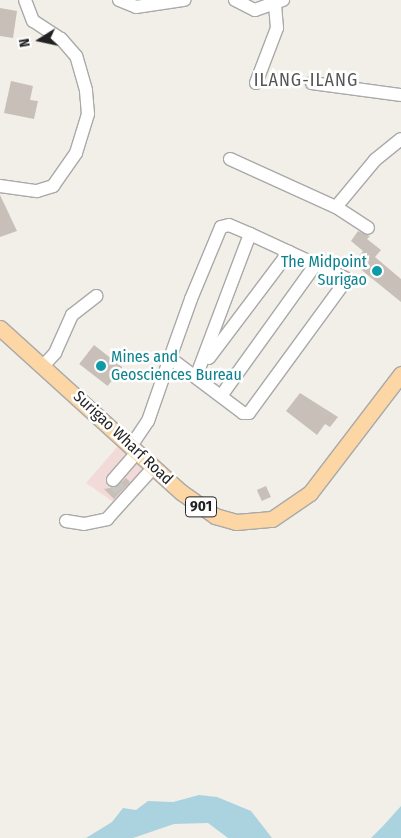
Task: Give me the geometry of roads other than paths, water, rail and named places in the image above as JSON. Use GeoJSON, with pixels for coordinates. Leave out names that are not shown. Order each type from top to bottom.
{"type":"FeatureCollection","features":[{"type":"Feature","properties":{"kind":"main road","name":"Surigao Wharf Road"},"geometry":{"type":"LineString","coordinates":[[0,328],[192,501],[224,520],[272,518],[310,493],[401,374]]}},
{"type":"Feature","properties":{"kind":"street"},"geometry":{"type":"LineString","coordinates":[[0,186],[37,191],[52,186],[76,153],[88,114],[86,90],[76,56],[61,38],[33,21],[25,0]]}},
{"type":"Feature","properties":{"kind":"street"},"geometry":{"type":"LineString","coordinates":[[119,0],[145,7],[184,0]]}},
{"type":"Feature","properties":{"kind":"street"},"geometry":{"type":"LineString","coordinates":[[235,0],[249,10],[279,2],[277,28],[256,83]]}},
{"type":"Feature","properties":{"kind":"street"},"geometry":{"type":"LineString","coordinates":[[312,83],[401,95]]}},
{"type":"Feature","properties":{"kind":"street"},"geometry":{"type":"LineString","coordinates":[[336,207],[374,160],[401,139]]}},
{"type":"Feature","properties":{"kind":"street"},"geometry":{"type":"LineString","coordinates":[[230,159],[336,207],[368,228]]}},
{"type":"Feature","properties":{"kind":"street"},"geometry":{"type":"LineString","coordinates":[[113,480],[134,448],[148,421],[170,358],[218,229],[229,225],[345,278],[347,285],[250,412],[243,413],[221,396],[199,372],[170,358]]}},
{"type":"Feature","properties":{"kind":"street"},"geometry":{"type":"LineString","coordinates":[[199,372],[250,234]]}},
{"type":"Feature","properties":{"kind":"street"},"geometry":{"type":"LineString","coordinates":[[199,372],[289,252]]}},
{"type":"Feature","properties":{"kind":"street"},"geometry":{"type":"LineString","coordinates":[[221,396],[316,264]]}},
{"type":"Feature","properties":{"kind":"street"},"geometry":{"type":"LineString","coordinates":[[43,366],[58,348],[68,320],[96,296]]}},
{"type":"Feature","properties":{"kind":"street"},"geometry":{"type":"LineString","coordinates":[[66,521],[84,524],[107,519],[124,496],[154,467]]}},
{"type":"Feature","properties":{"kind":"water"},"geometry":{"type":"Polygon","coordinates":[[[199,795],[217,797],[251,811],[272,838],[228,838],[208,823],[174,824],[133,838],[86,838],[112,822],[123,808],[136,810],[148,801],[173,802],[199,795]]]}},
{"type":"Feature","properties":{"kind":"water"},"geometry":{"type":"Polygon","coordinates":[[[401,806],[401,838],[371,838],[383,826],[401,806]]]}},
{"type":"Feature","properties":{"kind":"tunnel"},"geometry":{"type":"LineString","coordinates":[[113,480],[121,493]]}},
{"type":"Feature","properties":{"kind":"place","name":"The Midpoint Surigao"},"geometry":{"type":"Point","coordinates":[377,271]}},
{"type":"Feature","properties":{"kind":"place","name":"Mines and Geosciences Bureau"},"geometry":{"type":"Point","coordinates":[101,366]}},
{"type":"Feature","properties":{"kind":"district","name":"ILANG-ILANG"},"geometry":{"type":"Point","coordinates":[306,80]}}]}
